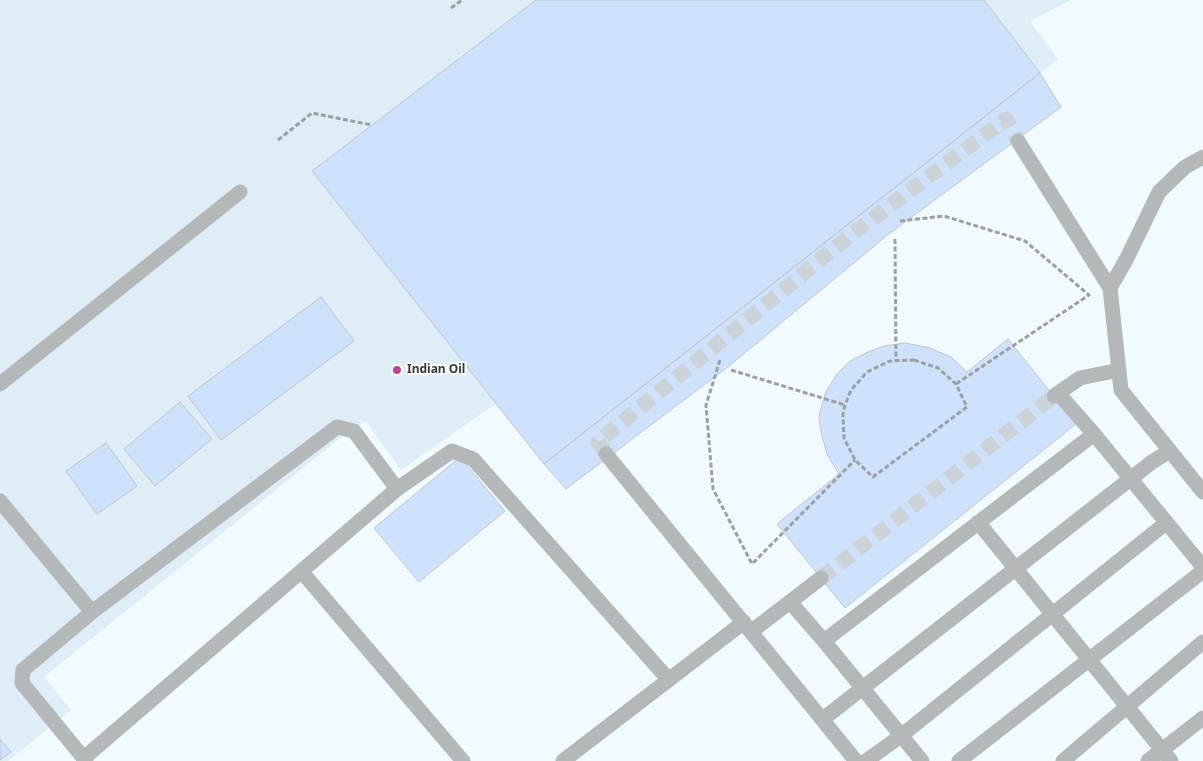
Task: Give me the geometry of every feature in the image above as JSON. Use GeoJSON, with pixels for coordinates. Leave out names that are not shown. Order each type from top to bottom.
{"type":"FeatureCollection","features":[{"type":"Feature","properties":{"kind":"lane"},"geometry":{"type":"LineString","coordinates":[[1018,141],[1110,288],[1121,390],[1203,492]]}},
{"type":"Feature","properties":{"kind":"lane"},"geometry":{"type":"LineString","coordinates":[[1110,288],[1127,258],[1158,192],[1185,168],[1203,157]]}},
{"type":"Feature","properties":{"kind":"lane"},"geometry":{"type":"LineString","coordinates":[[0,384],[240,192]]}},
{"type":"Feature","properties":{"kind":"lane"},"geometry":{"type":"LineString","coordinates":[[959,761],[1203,569],[1094,434],[1056,395],[1080,378],[1119,370]]}},
{"type":"Feature","properties":{"kind":"lane"},"geometry":{"type":"LineString","coordinates":[[397,489],[354,431],[337,426],[92,612],[23,670],[22,683],[85,760],[397,489],[452,451],[473,458],[669,680]]}},
{"type":"Feature","properties":{"kind":"lane"},"geometry":{"type":"LineString","coordinates":[[824,641],[1094,434]]}},
{"type":"Feature","properties":{"kind":"lane"},"geometry":{"type":"LineString","coordinates":[[822,719],[1152,462],[1170,451]]}},
{"type":"Feature","properties":{"kind":"lane"},"geometry":{"type":"LineString","coordinates":[[606,454],[856,761]]}},
{"type":"Feature","properties":{"kind":"lane"},"geometry":{"type":"LineString","coordinates":[[0,501],[92,612]]}},
{"type":"Feature","properties":{"kind":"lane"},"geometry":{"type":"LineString","coordinates":[[978,522],[1167,755]]}},
{"type":"Feature","properties":{"kind":"lane"},"geometry":{"type":"LineString","coordinates":[[866,761],[902,735],[1166,523]]}},
{"type":"Feature","properties":{"kind":"lane"},"geometry":{"type":"LineString","coordinates":[[302,572],[463,761]]}},
{"type":"Feature","properties":{"kind":"lane"},"geometry":{"type":"LineString","coordinates":[[563,761],[669,680],[748,627],[790,602],[820,578]]}},
{"type":"Feature","properties":{"kind":"lane"},"geometry":{"type":"LineString","coordinates":[[790,602],[922,761]]}},
{"type":"Feature","properties":{"kind":"lane"},"geometry":{"type":"LineString","coordinates":[[1063,761],[1203,642]]}},
{"type":"Feature","properties":{"kind":"lane"},"geometry":{"type":"LineString","coordinates":[[1148,761],[1167,755],[1203,718]]}},
{"type":"Feature","properties":{"kind":"path"},"geometry":{"type":"LineString","coordinates":[[452,8],[462,0]]}},
{"type":"Feature","properties":{"kind":"path"},"geometry":{"type":"LineString","coordinates":[[278,140],[312,113],[372,125]]}},
{"type":"Feature","properties":{"kind":"path"},"geometry":{"type":"LineString","coordinates":[[900,222],[944,216],[1025,241],[1089,295],[956,384]]}},
{"type":"Feature","properties":{"kind":"path"},"geometry":{"type":"LineString","coordinates":[[895,239],[896,361]]}},
{"type":"Feature","properties":{"kind":"path"},"geometry":{"type":"LineString","coordinates":[[720,360],[706,405],[713,489],[752,564],[855,460]]}},
{"type":"Feature","properties":{"kind":"path"},"geometry":{"type":"LineString","coordinates":[[914,360],[938,368],[956,384],[967,407],[874,477],[855,460],[844,438],[843,414],[851,390],[867,372],[890,361],[896,361],[914,360]]}},
{"type":"Feature","properties":{"kind":"path"},"geometry":{"type":"LineString","coordinates":[[731,370],[845,405]]}},
{"type":"Feature","properties":{"kind":"shaded area"},"geometry":{"type":"Polygon","coordinates":[[[0,0],[1071,0],[1030,21],[1058,59],[810,252],[544,464],[495,404],[401,470],[366,421],[344,435],[44,677],[71,710],[8,761],[0,761],[0,0]]]}},
{"type":"Feature","properties":{"kind":"building"},"geometry":{"type":"Polygon","coordinates":[[[536,0],[984,0],[1040,73],[544,464],[312,171],[536,0]]]}},
{"type":"Feature","properties":{"kind":"building"},"geometry":{"type":"Polygon","coordinates":[[[1040,73],[1061,107],[890,233],[729,366],[566,489],[544,464],[1040,73]]]}},
{"type":"Feature","properties":{"kind":"building"},"geometry":{"type":"Polygon","coordinates":[[[321,297],[354,341],[221,440],[188,396],[321,297]]]}},
{"type":"Feature","properties":{"kind":"building"},"geometry":{"type":"Polygon","coordinates":[[[1008,339],[1076,424],[845,608],[777,524],[839,474],[827,454],[819,416],[825,394],[836,375],[850,361],[868,352],[884,346],[905,343],[930,348],[951,357],[967,372],[1008,339]]]}},
{"type":"Feature","properties":{"kind":"building"},"geometry":{"type":"Polygon","coordinates":[[[180,402],[212,439],[155,486],[124,449],[180,402]]]}},
{"type":"Feature","properties":{"kind":"building"},"geometry":{"type":"Polygon","coordinates":[[[106,443],[137,486],[97,514],[66,471],[106,443]]]}},
{"type":"Feature","properties":{"kind":"building"},"geometry":{"type":"Polygon","coordinates":[[[460,457],[505,511],[419,582],[374,528],[460,457]]]}},
{"type":"Feature","properties":{"kind":"building"},"geometry":{"type":"Polygon","coordinates":[[[0,739],[11,752],[0,760],[0,739]]]}},
{"type":"Feature","properties":{"kind":"tunnel"},"geometry":{"type":"LineString","coordinates":[[606,454],[598,442],[848,237],[1006,119],[1018,141]]}},
{"type":"Feature","properties":{"kind":"tunnel"},"geometry":{"type":"LineString","coordinates":[[821,578],[1054,396]]}},
{"type":"Feature","properties":{"kind":"place","name":"Indian Oil"},"geometry":{"type":"Point","coordinates":[397,370]}}]}
